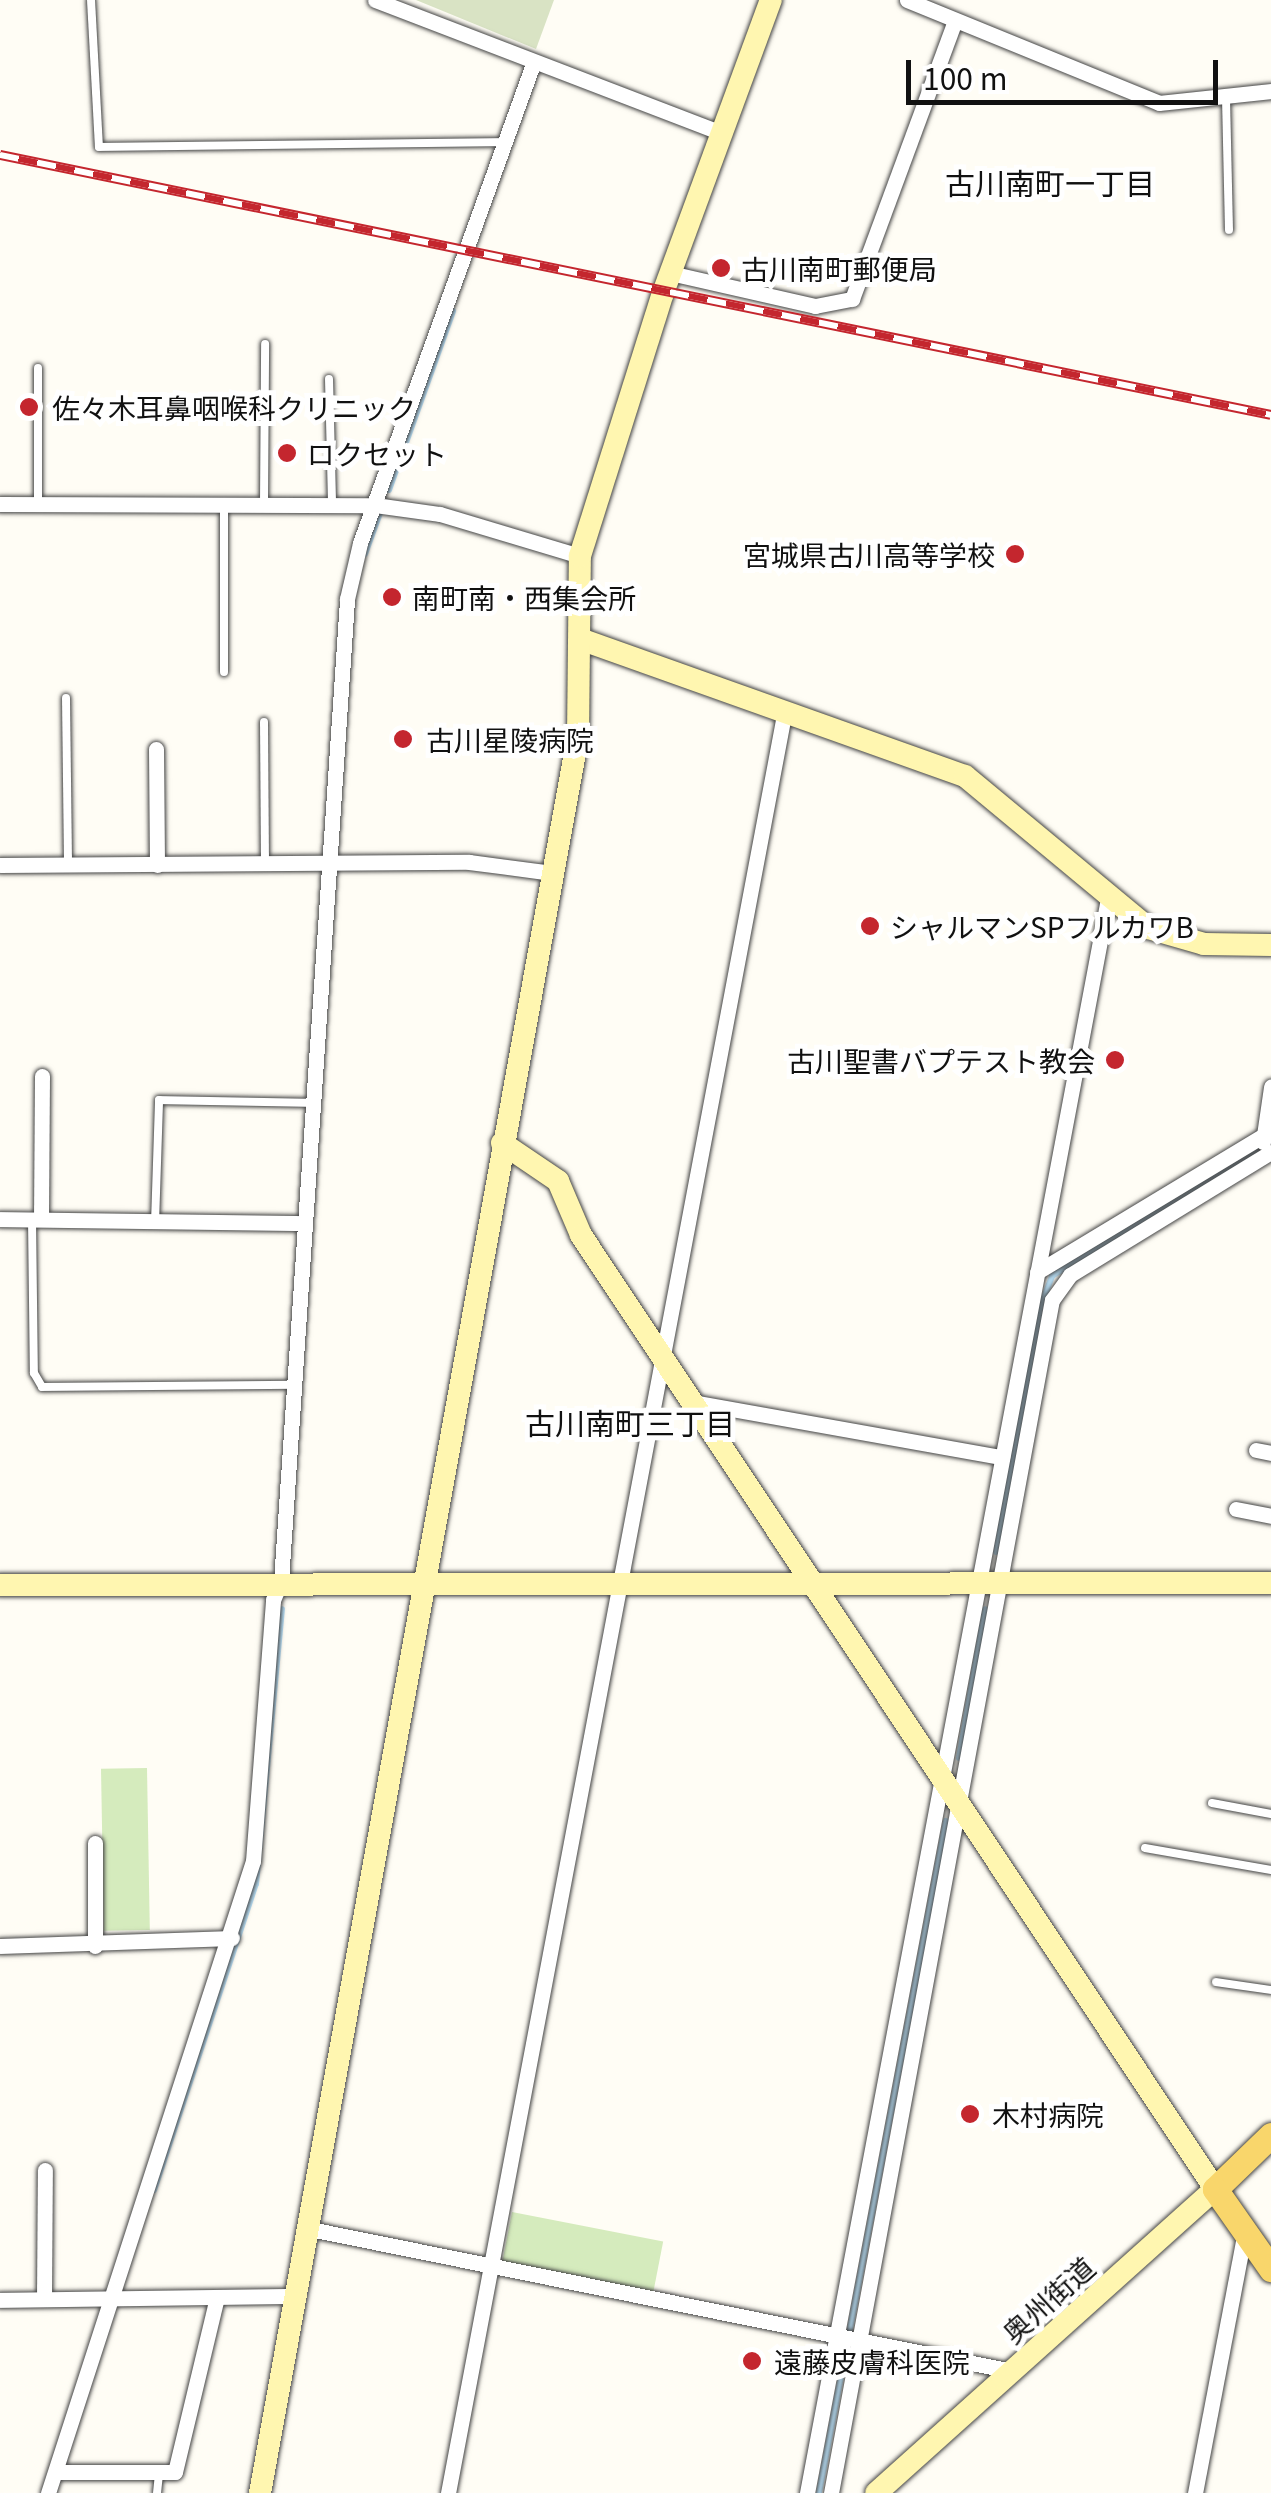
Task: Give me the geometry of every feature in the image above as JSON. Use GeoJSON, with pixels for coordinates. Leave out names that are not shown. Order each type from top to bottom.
{"type":"FeatureCollection","features":[{"type":"Feature","properties":{"kind":"main road"},"geometry":{"type":"LineString","coordinates":[[1271,2134],[1216,2190],[1271,2269]]}},
{"type":"Feature","properties":{"kind":"street"},"geometry":{"type":"LineString","coordinates":[[375,0],[718,132]]}},
{"type":"Feature","properties":{"kind":"street"},"geometry":{"type":"LineString","coordinates":[[260,2493],[578,738],[583,640],[580,556],[718,132],[771,0]]}},
{"type":"Feature","properties":{"kind":"street"},"geometry":{"type":"LineString","coordinates":[[907,0],[1140,98],[1182,105],[1271,92]]}},
{"type":"Feature","properties":{"kind":"street"},"geometry":{"type":"LineString","coordinates":[[670,274],[814,306],[852,298],[955,20]]}},
{"type":"Feature","properties":{"kind":"street"},"geometry":{"type":"LineString","coordinates":[[48,2493],[232,1938],[260,1817],[315,1102],[347,600],[375,505],[533,64]]}},
{"type":"Feature","properties":{"kind":"street"},"geometry":{"type":"LineString","coordinates":[[0,504],[375,505],[440,514],[580,556]]}},
{"type":"Feature","properties":{"kind":"street"},"geometry":{"type":"LineString","coordinates":[[583,640],[966,776],[1108,899],[1173,939],[1271,945]]}},
{"type":"Feature","properties":{"kind":"street"},"geometry":{"type":"LineString","coordinates":[[448,2493],[784,714]]}},
{"type":"Feature","properties":{"kind":"street"},"geometry":{"type":"LineString","coordinates":[[156,749],[157,865]]}},
{"type":"Feature","properties":{"kind":"street"},"geometry":{"type":"LineString","coordinates":[[0,865],[332,860],[469,862],[552,873]]}},
{"type":"Feature","properties":{"kind":"street"},"geometry":{"type":"LineString","coordinates":[[831,2493],[848,2338],[941,1779],[989,1583],[1031,1360],[1037,1272],[1108,899]]}},
{"type":"Feature","properties":{"kind":"street"},"geometry":{"type":"LineString","coordinates":[[37,1219],[42,1076]]}},
{"type":"Feature","properties":{"kind":"street"},"geometry":{"type":"LineString","coordinates":[[1267,1144],[1271,1087]]}},
{"type":"Feature","properties":{"kind":"street"},"geometry":{"type":"LineString","coordinates":[[502,1143],[558,1181],[581,1235],[1216,2190]]}},
{"type":"Feature","properties":{"kind":"street"},"geometry":{"type":"LineString","coordinates":[[1037,1272],[1267,1144]]}},
{"type":"Feature","properties":{"kind":"street"},"geometry":{"type":"LineString","coordinates":[[807,2493],[848,2338],[958,1805],[1002,1456],[1031,1360],[1052,1300],[1070,1275],[1267,1144]]}},
{"type":"Feature","properties":{"kind":"street"},"geometry":{"type":"LineString","coordinates":[[0,1219],[306,1223]]}},
{"type":"Feature","properties":{"kind":"street"},"geometry":{"type":"LineString","coordinates":[[692,1402],[1002,1456]]}},
{"type":"Feature","properties":{"kind":"street"},"geometry":{"type":"LineString","coordinates":[[1236,1509],[1271,1516]]}},
{"type":"Feature","properties":{"kind":"street"},"geometry":{"type":"LineString","coordinates":[[0,1584],[425,1580],[1271,1583]]}},
{"type":"Feature","properties":{"kind":"street"},"geometry":{"type":"LineString","coordinates":[[95,1843],[95,1946]]}},
{"type":"Feature","properties":{"kind":"street"},"geometry":{"type":"LineString","coordinates":[[0,1946],[95,1946],[232,1938]]}},
{"type":"Feature","properties":{"kind":"street"},"geometry":{"type":"LineString","coordinates":[[44,2300],[45,2170]]}},
{"type":"Feature","properties":{"kind":"street","name":"奥州街道"},"geometry":{"type":"LineString","coordinates":[[876,2493],[1216,2190]]}},
{"type":"Feature","properties":{"kind":"street"},"geometry":{"type":"LineString","coordinates":[[310,2229],[1012,2371]]}},
{"type":"Feature","properties":{"kind":"street"},"geometry":{"type":"LineString","coordinates":[[1195,2493],[1245,2230]]}},
{"type":"Feature","properties":{"kind":"street"},"geometry":{"type":"LineString","coordinates":[[0,2300],[297,2296]]}},
{"type":"Feature","properties":{"kind":"street"},"geometry":{"type":"LineString","coordinates":[[56,2472],[174,2472],[217,2298]]}},
{"type":"Feature","properties":{"kind":"lane"},"geometry":{"type":"LineString","coordinates":[[91,0],[99,147],[506,142]]}},
{"type":"Feature","properties":{"kind":"lane"},"geometry":{"type":"LineString","coordinates":[[1226,98],[1229,230]]}},
{"type":"Feature","properties":{"kind":"lane"},"geometry":{"type":"LineString","coordinates":[[264,506],[265,344]]}},
{"type":"Feature","properties":{"kind":"lane"},"geometry":{"type":"LineString","coordinates":[[38,368],[38,504]]}},
{"type":"Feature","properties":{"kind":"lane"},"geometry":{"type":"LineString","coordinates":[[329,379],[332,505]]}},
{"type":"Feature","properties":{"kind":"lane"},"geometry":{"type":"LineString","coordinates":[[224,506],[224,672]]}},
{"type":"Feature","properties":{"kind":"lane"},"geometry":{"type":"LineString","coordinates":[[66,698],[68,865]]}},
{"type":"Feature","properties":{"kind":"lane"},"geometry":{"type":"LineString","coordinates":[[264,722],[265,863]]}},
{"type":"Feature","properties":{"kind":"lane"},"geometry":{"type":"LineString","coordinates":[[155,1223],[159,1100],[315,1102]]}},
{"type":"Feature","properties":{"kind":"lane"},"geometry":{"type":"LineString","coordinates":[[37,1219],[34,1373],[42,1388],[293,1386]]}},
{"type":"Feature","properties":{"kind":"lane"},"geometry":{"type":"LineString","coordinates":[[1212,1803],[1271,1814]]}},
{"type":"Feature","properties":{"kind":"lane"},"geometry":{"type":"LineString","coordinates":[[1145,1848],[1271,1870]]}},
{"type":"Feature","properties":{"kind":"lane"},"geometry":{"type":"LineString","coordinates":[[1216,1982],[1271,1990]]}},
{"type":"Feature","properties":{"kind":"lane"},"geometry":{"type":"LineString","coordinates":[[157,2493],[159,2472]]}},
{"type":"Feature","properties":{"kind":"green space"},"geometry":{"type":"Polygon","coordinates":[[[416,0],[554,0],[536,49],[416,0]]]}},
{"type":"Feature","properties":{"kind":"green space"},"geometry":{"type":"Polygon","coordinates":[[[147,1768],[150,1930],[104,1931],[101,1769],[147,1768]]]}},
{"type":"Feature","properties":{"kind":"green space"},"geometry":{"type":"Polygon","coordinates":[[[512,2212],[663,2241],[653,2292],[502,2263],[512,2212]]]}},
{"type":"Feature","properties":{"kind":"waterway"},"geometry":{"type":"LineString","coordinates":[[389,490],[453,311]]}},
{"type":"Feature","properties":{"kind":"waterway"},"geometry":{"type":"LineString","coordinates":[[365,554],[380,513]]}},
{"type":"Feature","properties":{"kind":"waterway"},"geometry":{"type":"LineString","coordinates":[[996,1552],[1041,1305],[1052,1276],[1271,1143]]}},
{"type":"Feature","properties":{"kind":"waterway"},"geometry":{"type":"LineString","coordinates":[[154,2190],[256,1884],[282,1609]]}},
{"type":"Feature","properties":{"kind":"waterway"},"geometry":{"type":"LineString","coordinates":[[959,1758],[985,1609]]}},
{"type":"Feature","properties":{"kind":"waterway"},"geometry":{"type":"LineString","coordinates":[[819,2493],[946,1821]]}},
{"type":"Feature","properties":{"kind":"railway"},"geometry":{"type":"LineString","coordinates":[[0,155],[1271,415]]}},
{"type":"Feature","properties":{"kind":"place","name":"古川南町郵便局"},"geometry":{"type":"Point","coordinates":[721,268]}},
{"type":"Feature","properties":{"kind":"place","name":"佐々木耳鼻咽喉科クリニック"},"geometry":{"type":"Point","coordinates":[29,407]}},
{"type":"Feature","properties":{"kind":"place","name":"ロクセット"},"geometry":{"type":"Point","coordinates":[287,453]}},
{"type":"Feature","properties":{"kind":"place","name":"宮城県古川高等学校"},"geometry":{"type":"Point","coordinates":[1015,554]}},
{"type":"Feature","properties":{"kind":"place","name":"南町南・西集会所"},"geometry":{"type":"Point","coordinates":[392,597]}},
{"type":"Feature","properties":{"kind":"place","name":"古川星陵病院"},"geometry":{"type":"Point","coordinates":[403,739]}},
{"type":"Feature","properties":{"kind":"place","name":"シャルマンSPフルカワB"},"geometry":{"type":"Point","coordinates":[870,926]}},
{"type":"Feature","properties":{"kind":"place","name":"古川聖書バプテスト教会"},"geometry":{"type":"Point","coordinates":[1115,1060]}},
{"type":"Feature","properties":{"kind":"place","name":"木村病院"},"geometry":{"type":"Point","coordinates":[970,2114]}},
{"type":"Feature","properties":{"kind":"place","name":"遠藤皮膚科医院"},"geometry":{"type":"Point","coordinates":[752,2361]}},
{"type":"Feature","properties":{"kind":"district","name":"古川南町一丁目"},"geometry":{"type":"Point","coordinates":[1050,182]}},
{"type":"Feature","properties":{"kind":"district","name":"古川南町三丁目"},"geometry":{"type":"Point","coordinates":[630,1422]}}]}
